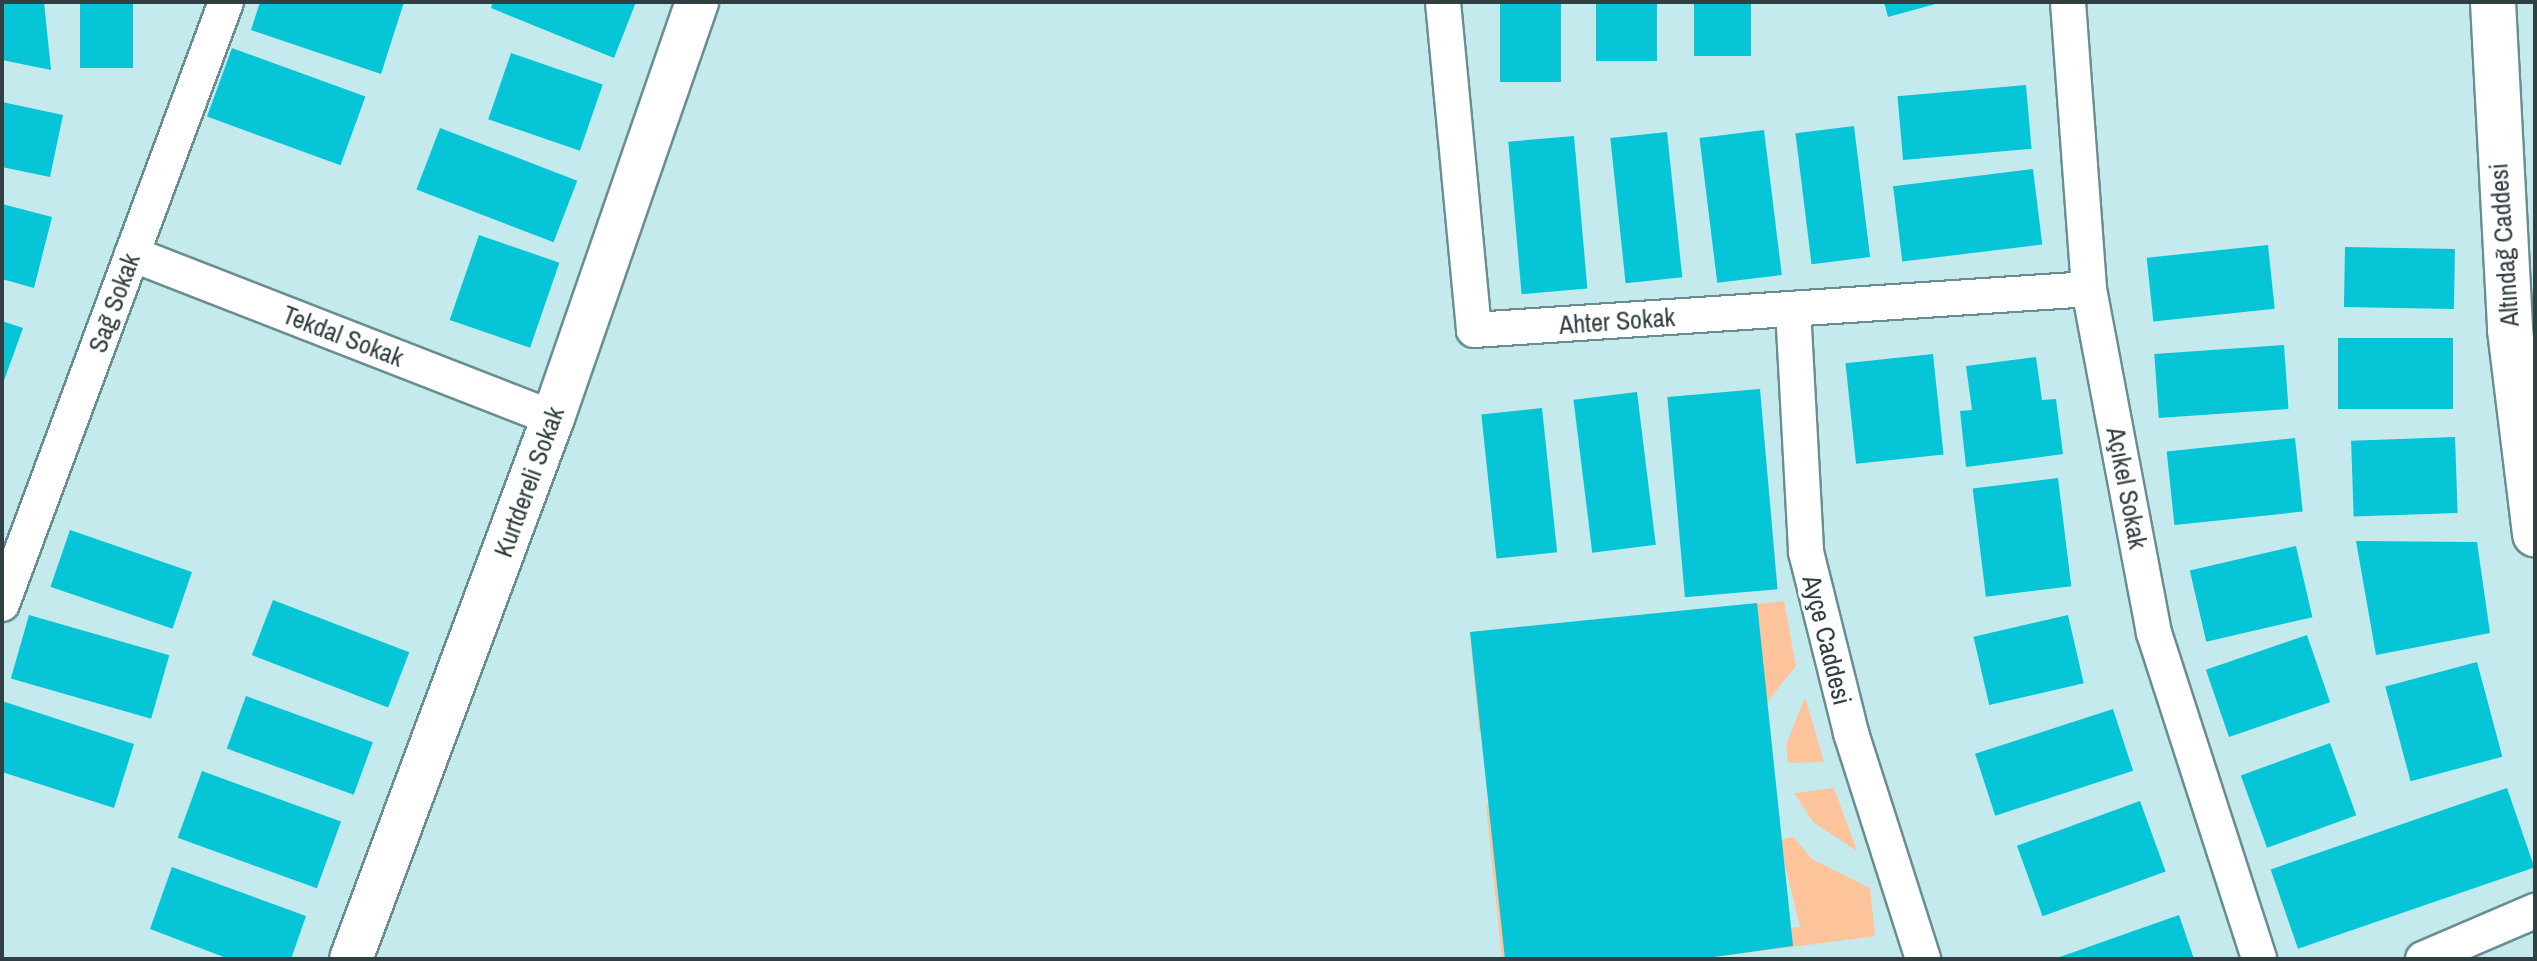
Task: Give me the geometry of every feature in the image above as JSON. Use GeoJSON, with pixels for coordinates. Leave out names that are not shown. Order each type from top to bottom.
{"type":"FeatureCollection","features":[{"type":"Feature","properties":{"kind":"main road","name":"Altındağ Caddesi"},"geometry":{"type":"LineString","coordinates":[[2493,2],[2510,330],[2535,534]]}},
{"type":"Feature","properties":{"kind":"street","name":"Sağ Sokak"},"geometry":{"type":"LineString","coordinates":[[2,604],[226,2]]}},
{"type":"Feature","properties":{"kind":"street","name":"Kurtdereli Sokak"},"geometry":{"type":"LineString","coordinates":[[351,959],[553,418],[697,2]]}},
{"type":"Feature","properties":{"kind":"street","name":"Ahter Sokak"},"geometry":{"type":"LineString","coordinates":[[1443,2],[1474,330],[2089,289]]}},
{"type":"Feature","properties":{"kind":"street","name":"Açıkel Sokak"},"geometry":{"type":"LineString","coordinates":[[2068,2],[2089,289],[2154,633],[2259,959]]}},
{"type":"Feature","properties":{"kind":"street","name":"Tekdal Sokak"},"geometry":{"type":"LineString","coordinates":[[132,254],[553,418]]}},
{"type":"Feature","properties":{"kind":"street","name":"Ayçe Caddesi"},"geometry":{"type":"LineString","coordinates":[[1793,309],[1801,495],[1814,593],[1851,733],[1923,959]]}},
{"type":"Feature","properties":{"kind":"street"},"geometry":{"type":"LineString","coordinates":[[2423,959],[2535,911]]}},
{"type":"Feature","properties":{"kind":"shaded area"},"geometry":{"type":"Polygon","coordinates":[[[1784,601],[1796,666],[1770,698],[1630,944],[1800,927],[1779,840],[1793,837],[1812,859],[1870,888],[1875,936],[1700,959],[1502,959],[1486,805],[1525,803],[1517,730],[1479,731],[1470,632],[1784,601]]]}},
{"type":"Feature","properties":{"kind":"shaded area"},"geometry":{"type":"Polygon","coordinates":[[[1805,697],[1824,762],[1788,763],[1786,745],[1805,697]]]}},
{"type":"Feature","properties":{"kind":"shaded area"},"geometry":{"type":"Polygon","coordinates":[[[1834,788],[1857,851],[1814,823],[1794,793],[1834,788]]]}},
{"type":"Feature","properties":{"kind":"building"},"geometry":{"type":"Polygon","coordinates":[[[2,2],[44,2],[51,70],[2,60],[2,2]]]}},
{"type":"Feature","properties":{"kind":"building"},"geometry":{"type":"Polygon","coordinates":[[[80,2],[133,2],[133,68],[80,68],[80,2]]]}},
{"type":"Feature","properties":{"kind":"building"},"geometry":{"type":"Polygon","coordinates":[[[260,2],[404,2],[381,74],[251,30],[260,2]]]}},
{"type":"Feature","properties":{"kind":"building"},"geometry":{"type":"Polygon","coordinates":[[[493,2],[636,2],[614,58],[491,8],[493,2]]]}},
{"type":"Feature","properties":{"kind":"building"},"geometry":{"type":"Polygon","coordinates":[[[1500,2],[1561,2],[1561,82],[1500,82],[1500,2]]]}},
{"type":"Feature","properties":{"kind":"building"},"geometry":{"type":"Polygon","coordinates":[[[1596,2],[1657,2],[1657,61],[1596,61],[1596,2]]]}},
{"type":"Feature","properties":{"kind":"building"},"geometry":{"type":"Polygon","coordinates":[[[1694,2],[1751,2],[1751,56],[1694,56],[1694,2]]]}},
{"type":"Feature","properties":{"kind":"building"},"geometry":{"type":"Polygon","coordinates":[[[1884,2],[1939,2],[1939,3],[1888,17],[1884,2]]]}},
{"type":"Feature","properties":{"kind":"building"},"geometry":{"type":"Polygon","coordinates":[[[232,48],[365,97],[340,165],[207,117],[232,48]]]}},
{"type":"Feature","properties":{"kind":"building"},"geometry":{"type":"Polygon","coordinates":[[[511,53],[603,85],[580,151],[488,119],[511,53]]]}},
{"type":"Feature","properties":{"kind":"building"},"geometry":{"type":"Polygon","coordinates":[[[2026,85],[2032,149],[1903,160],[1897,96],[2026,85]]]}},
{"type":"Feature","properties":{"kind":"building"},"geometry":{"type":"Polygon","coordinates":[[[2,102],[63,115],[50,177],[2,167],[2,102]]]}},
{"type":"Feature","properties":{"kind":"building"},"geometry":{"type":"Polygon","coordinates":[[[1854,126],[1870,257],[1812,264],[1795,133],[1854,126]]]}},
{"type":"Feature","properties":{"kind":"building"},"geometry":{"type":"Polygon","coordinates":[[[440,128],[577,181],[554,242],[416,190],[440,128]]]}},
{"type":"Feature","properties":{"kind":"building"},"geometry":{"type":"Polygon","coordinates":[[[1764,130],[1782,275],[1717,283],[1699,138],[1764,130]]]}},
{"type":"Feature","properties":{"kind":"building"},"geometry":{"type":"Polygon","coordinates":[[[1667,132],[1682,277],[1626,283],[1610,138],[1667,132]]]}},
{"type":"Feature","properties":{"kind":"building"},"geometry":{"type":"Polygon","coordinates":[[[1574,136],[1587,288],[1522,294],[1508,142],[1574,136]]]}},
{"type":"Feature","properties":{"kind":"building"},"geometry":{"type":"Polygon","coordinates":[[[2033,169],[2042,244],[1902,262],[1893,186],[2033,169]]]}},
{"type":"Feature","properties":{"kind":"building"},"geometry":{"type":"Polygon","coordinates":[[[2,204],[52,217],[34,288],[2,279],[2,204]]]}},
{"type":"Feature","properties":{"kind":"building"},"geometry":{"type":"Polygon","coordinates":[[[479,235],[559,263],[530,348],[450,320],[479,235]]]}},
{"type":"Feature","properties":{"kind":"building"},"geometry":{"type":"Polygon","coordinates":[[[2268,245],[2275,309],[2153,321],[2147,258],[2268,245]]]}},
{"type":"Feature","properties":{"kind":"building"},"geometry":{"type":"Polygon","coordinates":[[[2345,247],[2455,249],[2454,309],[2344,307],[2345,247]]]}},
{"type":"Feature","properties":{"kind":"building"},"geometry":{"type":"Polygon","coordinates":[[[2,321],[23,328],[2,386],[2,321]]]}},
{"type":"Feature","properties":{"kind":"building"},"geometry":{"type":"Polygon","coordinates":[[[2338,338],[2453,338],[2453,409],[2338,409],[2338,338]]]}},
{"type":"Feature","properties":{"kind":"building"},"geometry":{"type":"Polygon","coordinates":[[[2284,345],[2288,409],[2159,418],[2154,354],[2284,345]]]}},
{"type":"Feature","properties":{"kind":"building"},"geometry":{"type":"Polygon","coordinates":[[[1933,354],[1944,454],[1856,464],[1845,363],[1933,354]]]}},
{"type":"Feature","properties":{"kind":"building"},"geometry":{"type":"Polygon","coordinates":[[[2036,357],[2042,400],[2056,399],[2063,454],[1966,467],[1960,411],[1972,410],[1966,366],[2036,357]]]}},
{"type":"Feature","properties":{"kind":"building"},"geometry":{"type":"Polygon","coordinates":[[[1760,389],[1778,589],[1685,597],[1667,397],[1760,389]]]}},
{"type":"Feature","properties":{"kind":"building"},"geometry":{"type":"Polygon","coordinates":[[[1637,392],[1656,545],[1592,553],[1573,400],[1637,392]]]}},
{"type":"Feature","properties":{"kind":"building"},"geometry":{"type":"Polygon","coordinates":[[[1542,408],[1557,552],[1496,559],[1481,414],[1542,408]]]}},
{"type":"Feature","properties":{"kind":"building"},"geometry":{"type":"Polygon","coordinates":[[[2455,437],[2458,513],[2354,517],[2351,441],[2455,437]]]}},
{"type":"Feature","properties":{"kind":"building"},"geometry":{"type":"Polygon","coordinates":[[[2295,438],[2303,512],[2174,525],[2167,451],[2295,438]]]}},
{"type":"Feature","properties":{"kind":"building"},"geometry":{"type":"Polygon","coordinates":[[[2058,478],[2071,586],[1986,597],[1973,488],[2058,478]]]}},
{"type":"Feature","properties":{"kind":"building"},"geometry":{"type":"Polygon","coordinates":[[[70,530],[192,572],[172,629],[50,587],[70,530]]]}},
{"type":"Feature","properties":{"kind":"building"},"geometry":{"type":"Polygon","coordinates":[[[2356,541],[2477,542],[2490,633],[2376,655],[2356,541]]]}},
{"type":"Feature","properties":{"kind":"building"},"geometry":{"type":"Polygon","coordinates":[[[2296,546],[2312,617],[2206,642],[2190,571],[2296,546]]]}},
{"type":"Feature","properties":{"kind":"building"},"geometry":{"type":"Polygon","coordinates":[[[273,600],[409,652],[388,707],[252,655],[273,600]]]}},
{"type":"Feature","properties":{"kind":"building"},"geometry":{"type":"Polygon","coordinates":[[[1757,603],[1793,946],[1700,959],[1505,959],[1470,632],[1757,603]]]}},
{"type":"Feature","properties":{"kind":"building"},"geometry":{"type":"Polygon","coordinates":[[[29,615],[169,655],[151,719],[11,678],[29,615]]]}},
{"type":"Feature","properties":{"kind":"building"},"geometry":{"type":"Polygon","coordinates":[[[2068,615],[2084,683],[1989,705],[1973,637],[2068,615]]]}},
{"type":"Feature","properties":{"kind":"building"},"geometry":{"type":"Polygon","coordinates":[[[2307,635],[2330,702],[2229,737],[2206,670],[2307,635]]]}},
{"type":"Feature","properties":{"kind":"building"},"geometry":{"type":"Polygon","coordinates":[[[2477,662],[2502,757],[2411,781],[2385,687],[2477,662]]]}},
{"type":"Feature","properties":{"kind":"building"},"geometry":{"type":"Polygon","coordinates":[[[246,696],[373,742],[354,795],[227,749],[246,696]]]}},
{"type":"Feature","properties":{"kind":"building"},"geometry":{"type":"Polygon","coordinates":[[[2,701],[134,744],[114,808],[2,772],[2,701]]]}},
{"type":"Feature","properties":{"kind":"building"},"geometry":{"type":"Polygon","coordinates":[[[2113,709],[2133,771],[1995,816],[1975,754],[2113,709]]]}},
{"type":"Feature","properties":{"kind":"building"},"geometry":{"type":"Polygon","coordinates":[[[2330,743],[2356,815],[2267,848],[2241,775],[2330,743]]]}},
{"type":"Feature","properties":{"kind":"building"},"geometry":{"type":"Polygon","coordinates":[[[202,771],[341,822],[317,888],[178,838],[202,771]]]}},
{"type":"Feature","properties":{"kind":"building"},"geometry":{"type":"Polygon","coordinates":[[[2507,788],[2534,867],[2298,949],[2271,869],[2507,788]]]}},
{"type":"Feature","properties":{"kind":"building"},"geometry":{"type":"Polygon","coordinates":[[[2140,801],[2166,871],[2043,916],[2017,846],[2140,801]]]}},
{"type":"Feature","properties":{"kind":"building"},"geometry":{"type":"Polygon","coordinates":[[[172,867],[306,916],[291,959],[229,959],[150,929],[172,867]]]}},
{"type":"Feature","properties":{"kind":"building"},"geometry":{"type":"Polygon","coordinates":[[[2179,915],[2194,959],[2054,959],[2179,915]]]}}]}
